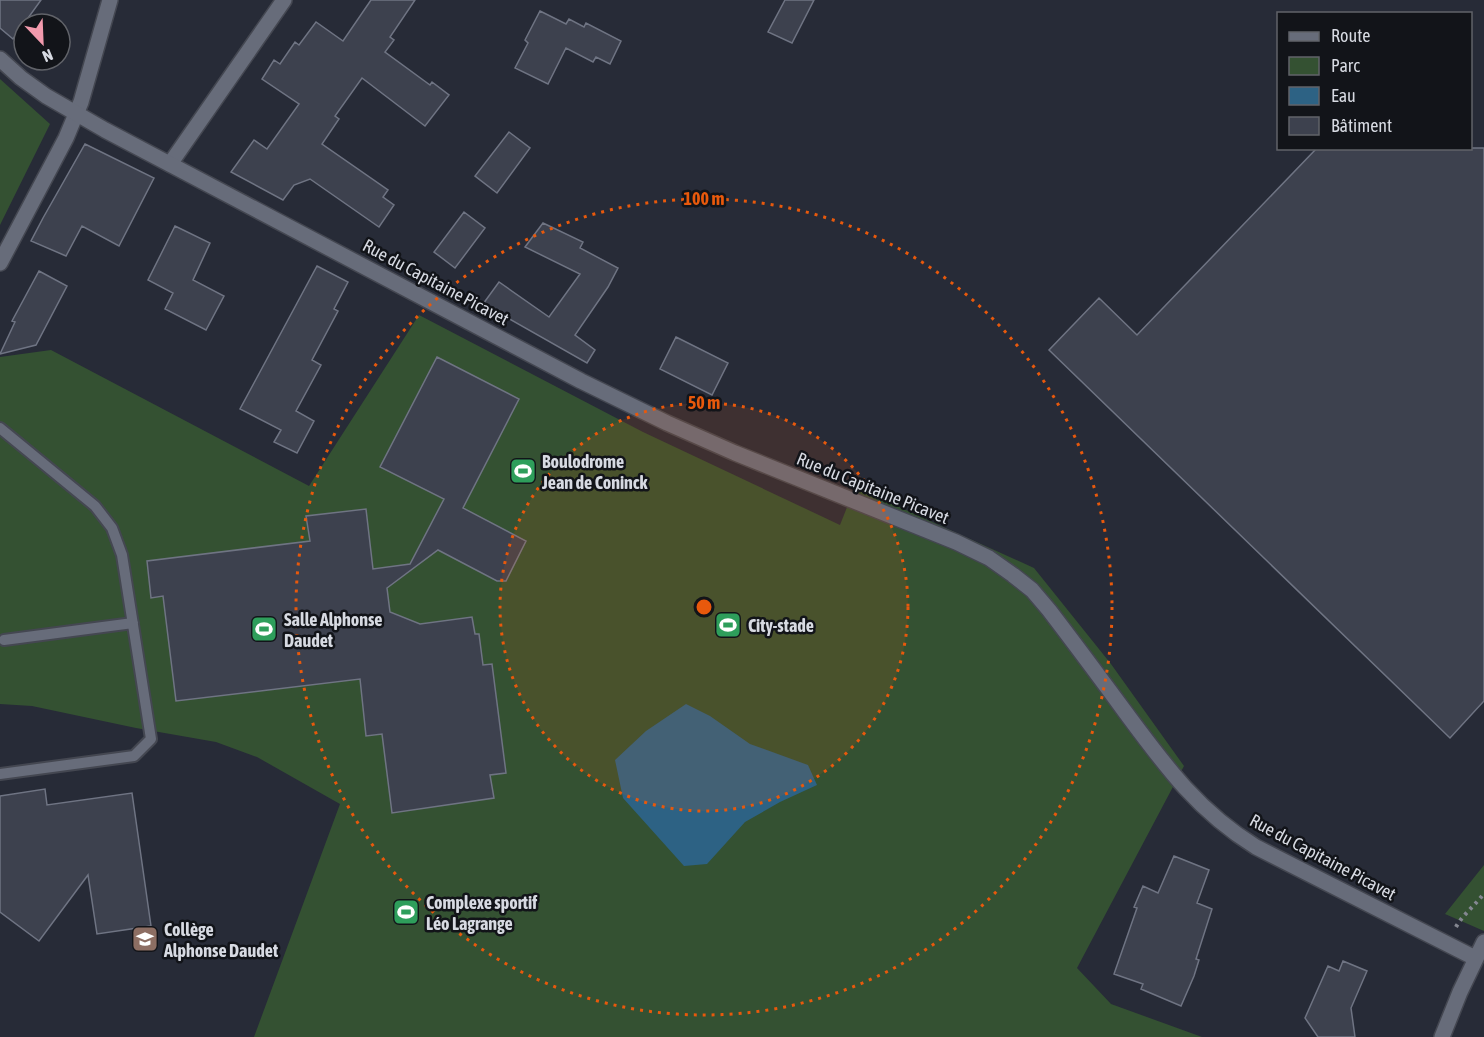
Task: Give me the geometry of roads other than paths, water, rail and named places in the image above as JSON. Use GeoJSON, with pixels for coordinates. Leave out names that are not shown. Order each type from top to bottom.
{"type":"FeatureCollection","features":[{"type":"Feature","properties":{"kind":"street"},"geometry":{"type":"LineString","coordinates":[[0,263],[66,138],[86,89],[110,0]]}},
{"type":"Feature","properties":{"kind":"street"},"geometry":{"type":"LineString","coordinates":[[170,164],[284,0]]}},
{"type":"Feature","properties":{"kind":"street","name":"Rue du Capitaine Picavet"},"geometry":{"type":"LineString","coordinates":[[0,58],[30,84],[76,114],[581,381],[735,453],[956,542],[989,558],[1032,590],[1164,764],[1210,814],[1256,847],[1480,961]]}},
{"type":"Feature","properties":{"kind":"street"},"geometry":{"type":"LineString","coordinates":[[1442,1037],[1460,992],[1480,961],[1484,942]]}},
{"type":"Feature","properties":{"kind":"lane"},"geometry":{"type":"LineString","coordinates":[[0,428],[95,506],[112,528],[122,555],[152,739],[134,756],[0,774]]}},
{"type":"Feature","properties":{"kind":"lane"},"geometry":{"type":"LineString","coordinates":[[4,640],[133,623]]}},
{"type":"Feature","properties":{"kind":"water"},"geometry":{"type":"Polygon","coordinates":[[[686,704],[710,716],[750,744],[808,765],[817,785],[745,822],[707,864],[684,866],[623,798],[615,760],[646,731],[686,704]]]}},
{"type":"Feature","properties":{"kind":"place","name":"Boulodrome Jean de Coninck"},"geometry":{"type":"Point","coordinates":[523,471]}},
{"type":"Feature","properties":{"kind":"place","name":"City-stade"},"geometry":{"type":"Point","coordinates":[728,625]}},
{"type":"Feature","properties":{"kind":"place","name":"Salle Alphonse Daudet"},"geometry":{"type":"Point","coordinates":[264,629]}},
{"type":"Feature","properties":{"kind":"place","name":"Complexe sportif Léo Lagrange"},"geometry":{"type":"Point","coordinates":[406,912]}},
{"type":"Feature","properties":{"kind":"place","name":"Collège Alphonse Daudet"},"geometry":{"type":"Point","coordinates":[145,939]}}]}
